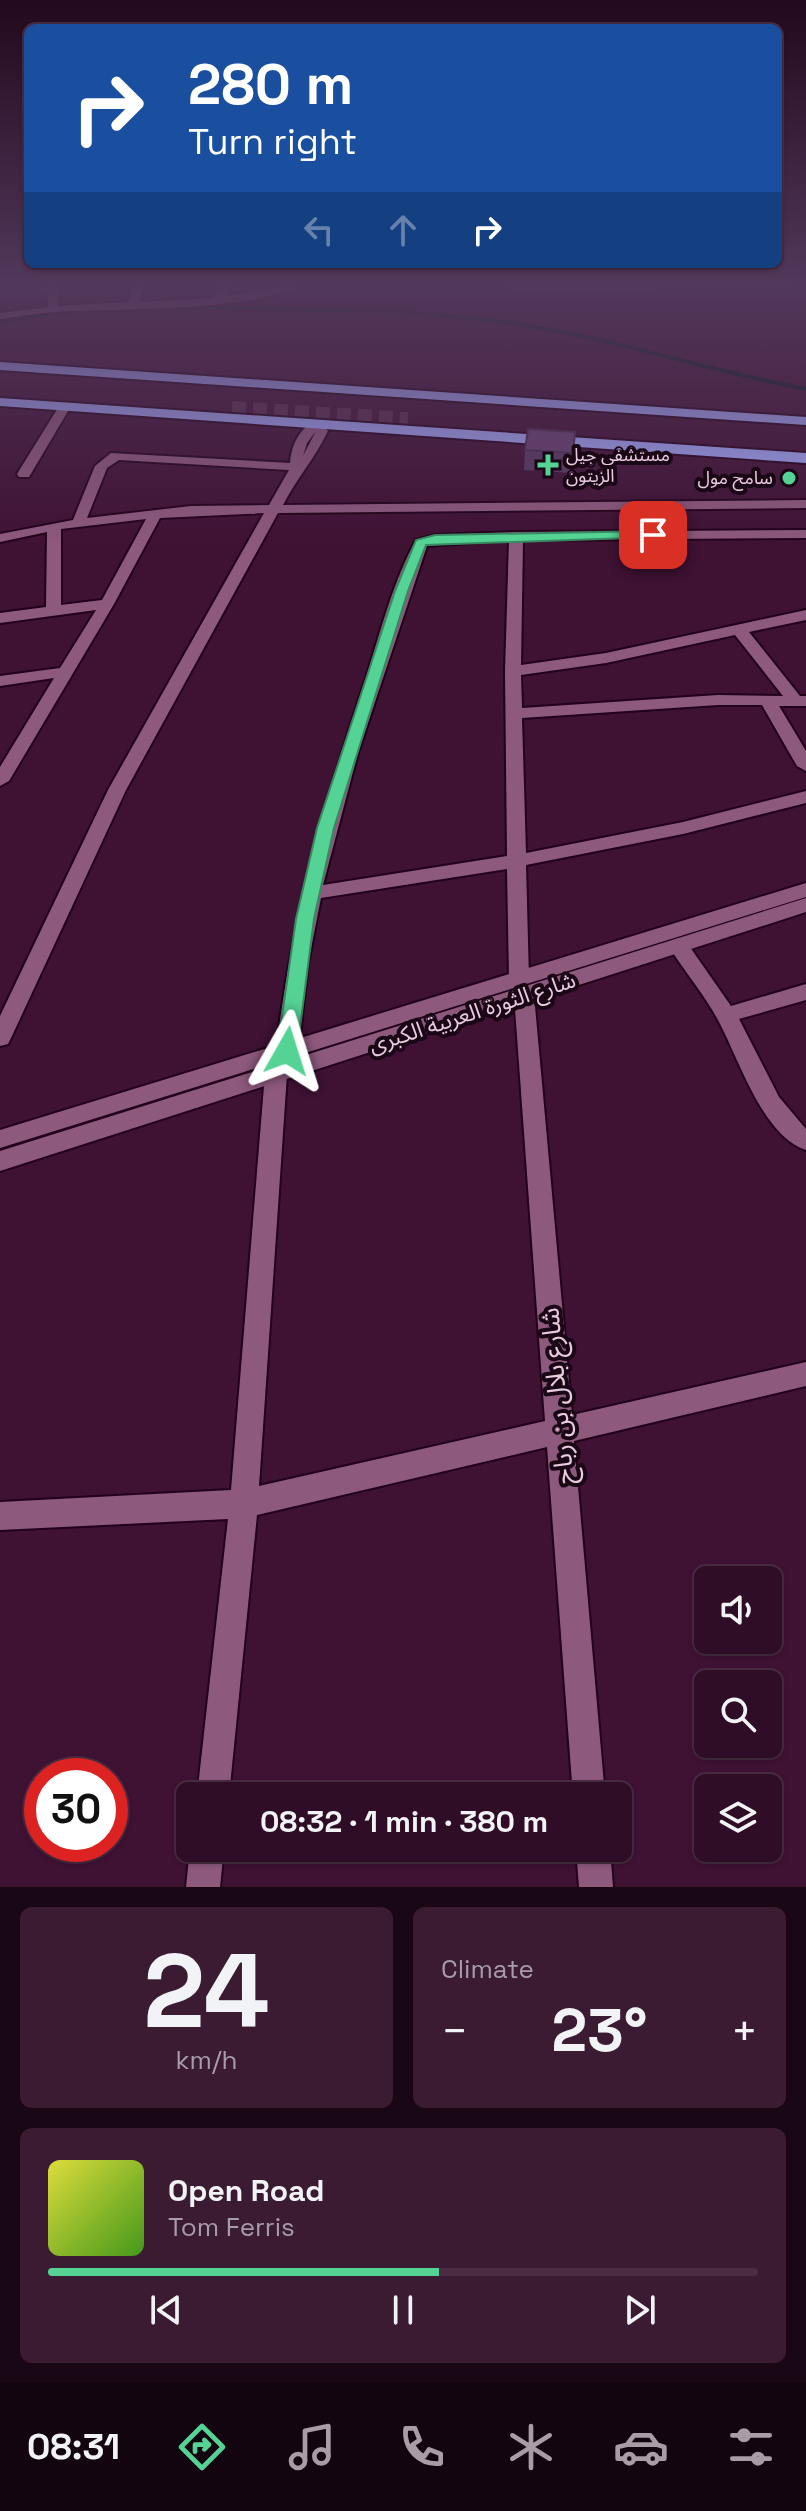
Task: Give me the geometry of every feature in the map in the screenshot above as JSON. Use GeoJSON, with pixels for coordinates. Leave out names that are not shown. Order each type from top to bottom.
{"type":"FeatureCollection","features":[{"type":"Feature","properties":{"kind":"highway"},"geometry":{"type":"LineString","coordinates":[[77,371],[806,421]]}},
{"type":"Feature","properties":{"kind":"highway"},"geometry":{"type":"LineString","coordinates":[[0,375],[246,392]]}},
{"type":"Feature","properties":{"kind":"highway"},"geometry":{"type":"LineString","coordinates":[[250,419],[286,403],[286,394],[273,384]]}},
{"type":"Feature","properties":{"kind":"highway"},"geometry":{"type":"LineString","coordinates":[[296,386],[322,411],[382,429],[806,458]]}},
{"type":"Feature","properties":{"kind":"highway"},"geometry":{"type":"LineString","coordinates":[[0,391],[232,408]]}},
{"type":"Feature","properties":{"kind":"highway"},"geometry":{"type":"LineString","coordinates":[[0,402],[250,419],[322,411],[366,391]]}},
{"type":"Feature","properties":{"kind":"highway"},"geometry":{"type":"LineString","coordinates":[[382,429],[370,425],[358,409],[388,392]]}},
{"type":"Feature","properties":{"kind":"highway"},"geometry":{"type":"LineString","coordinates":[[417,403],[806,429]]}},
{"type":"Feature","properties":{"kind":"highway"},"geometry":{"type":"LineString","coordinates":[[408,419],[806,447]]}},
{"type":"Feature","properties":{"kind":"street"},"geometry":{"type":"LineString","coordinates":[[24,474],[65,406]]}},
{"type":"Feature","properties":{"kind":"street"},"geometry":{"type":"LineString","coordinates":[[2,1027],[111,801],[297,467],[308,459],[321,434],[322,411]]}},
{"type":"Feature","properties":{"kind":"street"},"geometry":{"type":"LineString","coordinates":[[79,522],[101,466],[116,456],[297,467]]}},
{"type":"Feature","properties":{"kind":"street"},"geometry":{"type":"LineString","coordinates":[[0,538],[54,526],[156,513],[275,508],[806,504]]}},
{"type":"Feature","properties":{"kind":"street"},"geometry":{"type":"LineString","coordinates":[[0,781],[107,604],[156,513]]}},
{"type":"Feature","properties":{"kind":"street"},"geometry":{"type":"LineString","coordinates":[[54,526],[54,610]]}},
{"type":"Feature","properties":{"kind":"street"},"geometry":{"type":"LineString","coordinates":[[214,1782],[244,1504],[282,1062],[311,893],[330,813],[402,591],[421,543],[435,539],[516,536],[806,534]]}},
{"type":"Feature","properties":{"kind":"street","name":"شارع بلال بن رباح"},"geometry":{"type":"LineString","coordinates":[[516,536],[513,671],[522,987],[588,1782]]}},
{"type":"Feature","properties":{"kind":"street"},"geometry":{"type":"LineString","coordinates":[[0,618],[107,604]]}},
{"type":"Feature","properties":{"kind":"street"},"geometry":{"type":"LineString","coordinates":[[513,671],[606,658],[806,615]]}},
{"type":"Feature","properties":{"kind":"street"},"geometry":{"type":"LineString","coordinates":[[738,628],[801,701]]}},
{"type":"Feature","properties":{"kind":"street"},"geometry":{"type":"LineString","coordinates":[[0,681],[65,672]]}},
{"type":"Feature","properties":{"kind":"street"},"geometry":{"type":"LineString","coordinates":[[515,713],[767,700],[801,701]]}},
{"type":"Feature","properties":{"kind":"street"},"geometry":{"type":"LineString","coordinates":[[767,700],[806,766]]}},
{"type":"Feature","properties":{"kind":"street"},"geometry":{"type":"LineString","coordinates":[[0,754],[19,751]]}},
{"type":"Feature","properties":{"kind":"street"},"geometry":{"type":"LineString","coordinates":[[311,893],[518,863],[646,837],[806,797]]}},
{"type":"Feature","properties":{"kind":"street","name":"شارع الثورة العربية الكبرى"},"geometry":{"type":"LineString","coordinates":[[0,1161],[282,1062],[522,987],[806,890]]}},
{"type":"Feature","properties":{"kind":"street","name":"شارع الثورة العربية الكبرى"},"geometry":{"type":"LineString","coordinates":[[522,987],[678,945],[806,905]]}},
{"type":"Feature","properties":{"kind":"street"},"geometry":{"type":"LineString","coordinates":[[678,945],[726,1015],[780,1115],[798,1137],[806,1141]]}},
{"type":"Feature","properties":{"kind":"street"},"geometry":{"type":"LineString","coordinates":[[726,1015],[806,992]]}},
{"type":"Feature","properties":{"kind":"street","name":"شارع الثورة العربية الكبرى"},"geometry":{"type":"LineString","coordinates":[[0,1139],[282,1062]]}},
{"type":"Feature","properties":{"kind":"street"},"geometry":{"type":"LineString","coordinates":[[0,1516],[244,1504],[806,1374]]}},
{"type":"Feature","properties":{"kind":"street"},"geometry":{"type":"LineString","coordinates":[[203,1887],[206,1862]]}},
{"type":"Feature","properties":{"kind":"street"},"geometry":{"type":"LineString","coordinates":[[594,1862],[596,1887]]}},
{"type":"Feature","properties":{"kind":"building"},"geometry":{"type":"Polygon","coordinates":[[[528,429],[575,432],[573,453],[525,450],[528,429]]]}},
{"type":"Feature","properties":{"kind":"waterway"},"geometry":{"type":"LineString","coordinates":[[725,371],[806,389]]}},
{"type":"Feature","properties":{"kind":"tunnel"},"geometry":{"type":"LineString","coordinates":[[232,408],[408,419]]}},
{"type":"Feature","properties":{"kind":"place","name":"مستشفى جيل الزيتون"},"geometry":{"type":"Point","coordinates":[548,465]}},
{"type":"Feature","properties":{"kind":"place","name":"سامح مول"},"geometry":{"type":"Point","coordinates":[789,478]}},
{"type":"Feature","properties":{"kind":"route"},"geometry":{"type":"LineString","coordinates":[[287,1051],[305,919],[326,828],[402,591],[421,543],[435,539],[516,536],[653,535]]}}]}
